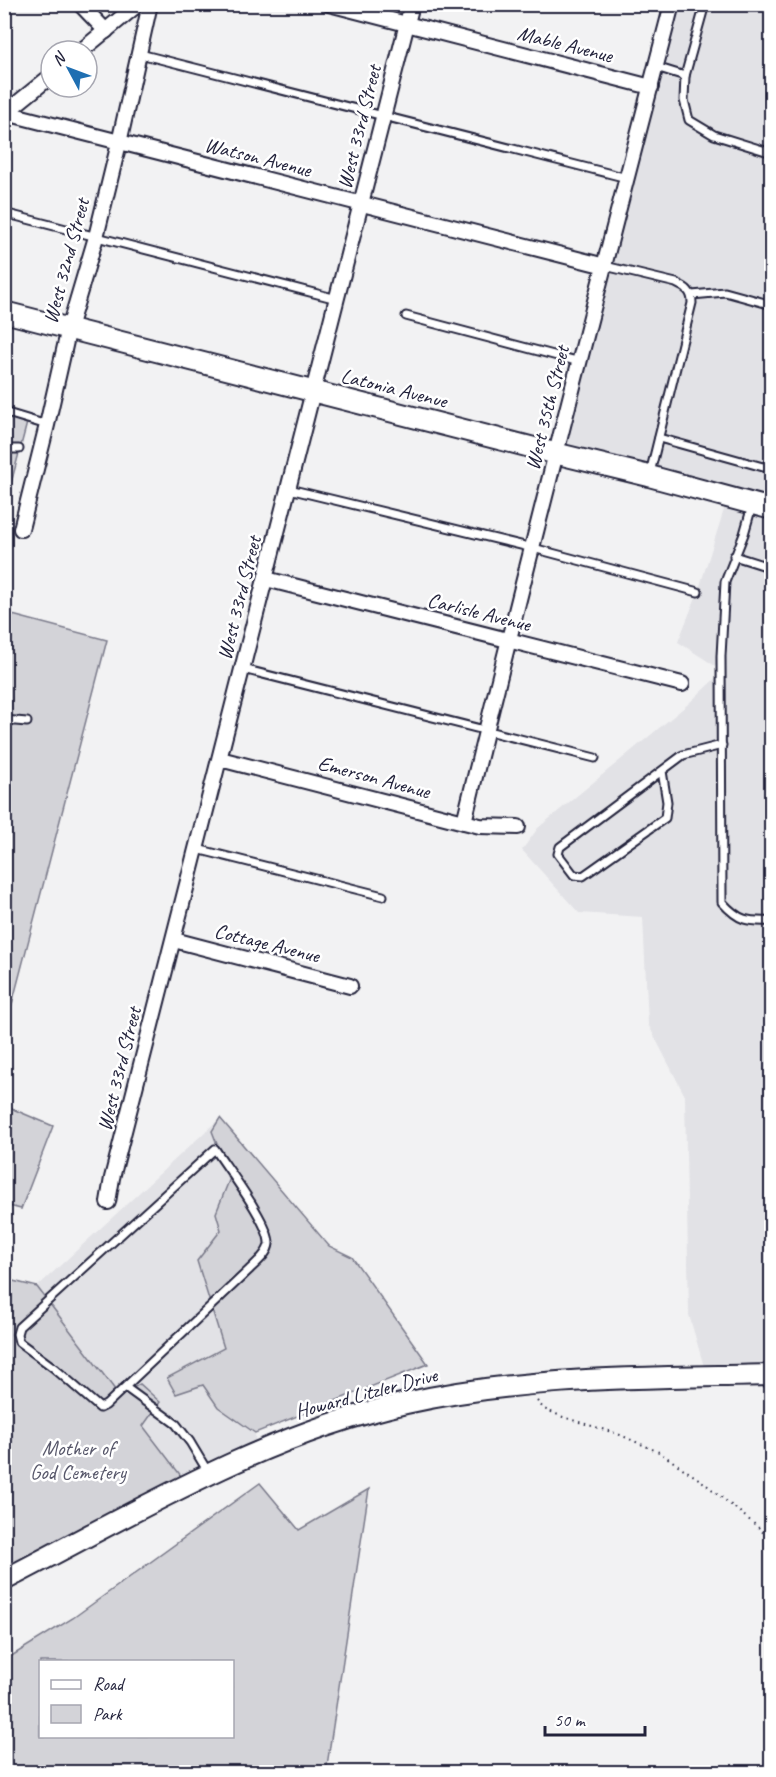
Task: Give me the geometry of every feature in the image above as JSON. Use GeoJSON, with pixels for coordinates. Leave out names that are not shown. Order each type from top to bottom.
{"type":"FeatureCollection","features":[{"type":"Feature","properties":{"kind":"main road","name":"Latonia Avenue"},"geometry":{"type":"LineString","coordinates":[[4,312],[650,476],[771,509]]}},
{"type":"Feature","properties":{"kind":"main road","name":"Howard Litzler Drive"},"geometry":{"type":"LineString","coordinates":[[4,1580],[210,1474],[278,1443],[405,1403],[472,1390],[533,1384],[771,1375]]}},
{"type":"Feature","properties":{"kind":"street"},"geometry":{"type":"LineString","coordinates":[[80,4],[106,30]]}},
{"type":"Feature","properties":{"kind":"street"},"geometry":{"type":"LineString","coordinates":[[95,39],[138,4]]}},
{"type":"Feature","properties":{"kind":"street","name":"West 32nd Street"},"geometry":{"type":"LineString","coordinates":[[21,529],[69,328],[96,237],[150,4]]}},
{"type":"Feature","properties":{"kind":"street","name":"Mable Avenue"},"geometry":{"type":"LineString","coordinates":[[329,4],[651,87]]}},
{"type":"Feature","properties":{"kind":"street","name":"West 33rd Street"},"geometry":{"type":"LineString","coordinates":[[108,1202],[115,1167],[412,4]]}},
{"type":"Feature","properties":{"kind":"street","name":"West 35th Street"},"geometry":{"type":"LineString","coordinates":[[464,822],[507,641],[672,4]]}},
{"type":"Feature","properties":{"kind":"street"},"geometry":{"type":"LineString","coordinates":[[5,114],[39,86]]}},
{"type":"Feature","properties":{"kind":"street","name":"Watson Avenue"},"geometry":{"type":"LineString","coordinates":[[5,114],[605,266]]}},
{"type":"Feature","properties":{"kind":"street","name":"Carlisle Avenue"},"geometry":{"type":"LineString","coordinates":[[266,579],[682,684]]}},
{"type":"Feature","properties":{"kind":"street","name":"Emerson Avenue"},"geometry":{"type":"LineString","coordinates":[[220,759],[464,822],[518,827]]}},
{"type":"Feature","properties":{"kind":"street","name":"Cottage Avenue"},"geometry":{"type":"LineString","coordinates":[[174,940],[350,986]]}},
{"type":"Feature","properties":{"kind":"lane"},"geometry":{"type":"LineString","coordinates":[[705,4],[685,76],[684,100],[689,120],[714,135],[771,153]]}},
{"type":"Feature","properties":{"kind":"lane"},"geometry":{"type":"LineString","coordinates":[[140,54],[627,178]]}},
{"type":"Feature","properties":{"kind":"lane"},"geometry":{"type":"LineString","coordinates":[[656,68],[685,76]]}},
{"type":"Feature","properties":{"kind":"lane"},"geometry":{"type":"LineString","coordinates":[[4,213],[337,299]]}},
{"type":"Feature","properties":{"kind":"lane"},"geometry":{"type":"LineString","coordinates":[[605,266],[676,283],[692,294],[692,303],[650,476]]}},
{"type":"Feature","properties":{"kind":"lane"},"geometry":{"type":"LineString","coordinates":[[692,294],[725,292],[771,304]]}},
{"type":"Feature","properties":{"kind":"lane"},"geometry":{"type":"LineString","coordinates":[[406,316],[580,362]]}},
{"type":"Feature","properties":{"kind":"lane"},"geometry":{"type":"LineString","coordinates":[[4,412],[47,425]]}},
{"type":"Feature","properties":{"kind":"lane"},"geometry":{"type":"LineString","coordinates":[[659,438],[763,467],[771,464]]}},
{"type":"Feature","properties":{"kind":"lane"},"geometry":{"type":"LineString","coordinates":[[4,449],[19,449]]}},
{"type":"Feature","properties":{"kind":"lane"},"geometry":{"type":"LineString","coordinates":[[289,489],[532,548],[698,592]]}},
{"type":"Feature","properties":{"kind":"lane"},"geometry":{"type":"LineString","coordinates":[[752,504],[744,534],[725,582],[721,656],[722,902],[733,914],[749,922],[771,921]]}},
{"type":"Feature","properties":{"kind":"lane"},"geometry":{"type":"LineString","coordinates":[[734,556],[771,568]]}},
{"type":"Feature","properties":{"kind":"lane"},"geometry":{"type":"LineString","coordinates":[[243,669],[595,758]]}},
{"type":"Feature","properties":{"kind":"lane"},"geometry":{"type":"LineString","coordinates":[[4,720],[27,722]]}},
{"type":"Feature","properties":{"kind":"lane"},"geometry":{"type":"LineString","coordinates":[[662,771],[667,802],[664,818],[583,876],[574,875],[558,854],[560,847],[683,755],[722,745]]}},
{"type":"Feature","properties":{"kind":"lane"},"geometry":{"type":"LineString","coordinates":[[197,849],[383,896]]}},
{"type":"Feature","properties":{"kind":"lane"},"geometry":{"type":"LineString","coordinates":[[215,1149],[258,1214],[269,1245],[249,1270],[124,1387],[100,1408],[54,1368],[19,1342],[17,1334],[19,1327],[215,1149]]}},
{"type":"Feature","properties":{"kind":"lane"},"geometry":{"type":"LineString","coordinates":[[124,1387],[176,1424],[210,1474]]}},
{"type":"Feature","properties":{"kind":"path"},"geometry":{"type":"LineString","coordinates":[[533,1384],[534,1397],[544,1409],[618,1434],[659,1452],[712,1490],[758,1527],[771,1542]]}},
{"type":"Feature","properties":{"kind":"shaded area"},"geometry":{"type":"Polygon","coordinates":[[[672,5],[771,5],[771,1375],[707,1377],[689,1315],[685,1096],[648,1024],[643,917],[579,913],[522,850],[538,828],[687,705],[723,671],[678,642],[698,592],[728,497],[557,453],[672,5]]]}},
{"type":"Feature","properties":{"kind":"shaded area"},"geometry":{"type":"Polygon","coordinates":[[[220,1118],[212,1132],[230,1178],[216,1213],[221,1230],[197,1261],[224,1348],[203,1384],[218,1407],[255,1433],[256,1453],[188,1485],[37,1287],[220,1118]]]}},
{"type":"Feature","properties":{"kind":"green space"},"geometry":{"type":"Polygon","coordinates":[[[5,412],[28,419],[5,506],[5,412]]]}},
{"type":"Feature","properties":{"kind":"green space"},"geometry":{"type":"Polygon","coordinates":[[[5,613],[107,640],[5,1031],[5,613]]]}},
{"type":"Feature","properties":{"kind":"green space"},"geometry":{"type":"Polygon","coordinates":[[[4,1103],[8,1107],[53,1126],[21,1209],[5,1205],[4,1103]]]}},
{"type":"Feature","properties":{"kind":"green space"},"geometry":{"type":"Polygon","coordinates":[[[220,1118],[329,1246],[352,1257],[428,1364],[255,1433],[218,1407],[203,1385],[176,1394],[167,1378],[224,1348],[197,1261],[221,1230],[216,1213],[230,1178],[212,1131],[220,1118]]]}},
{"type":"Feature","properties":{"kind":"green space","name":"Mother of God Cemetery"},"geometry":{"type":"Polygon","coordinates":[[[5,1279],[37,1287],[119,1395],[140,1384],[160,1402],[143,1426],[188,1485],[5,1580],[5,1279]]]}},
{"type":"Feature","properties":{"kind":"green space"},"geometry":{"type":"Polygon","coordinates":[[[260,1483],[299,1530],[369,1489],[326,1772],[5,1772],[5,1660],[73,1618],[260,1483]]]}}]}
